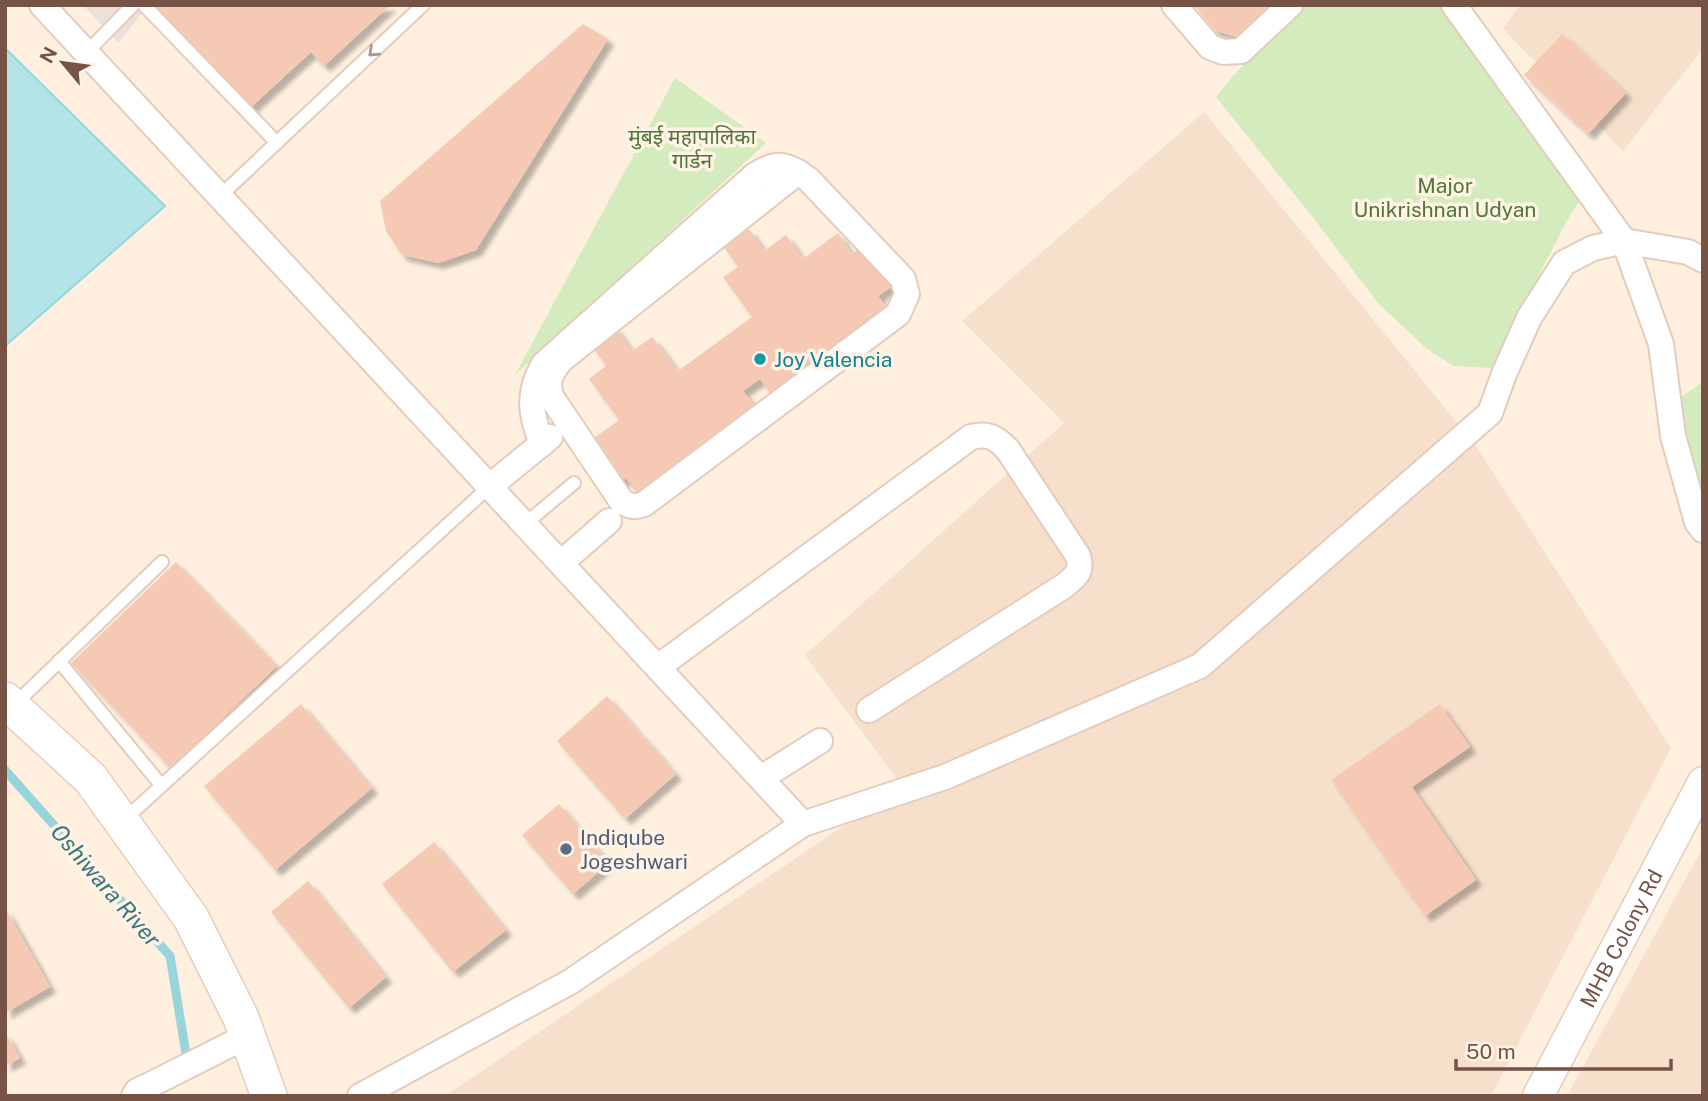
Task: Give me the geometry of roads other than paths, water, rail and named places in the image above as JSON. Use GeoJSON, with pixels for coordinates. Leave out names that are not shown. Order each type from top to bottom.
{"type":"FeatureCollection","features":[{"type":"Feature","properties":{"kind":"main road"},"geometry":{"type":"LineString","coordinates":[[9,703],[91,779],[191,918],[241,1018],[269,1096]]}},
{"type":"Feature","properties":{"kind":"street"},"geometry":{"type":"LineString","coordinates":[[41,5],[803,824]]}},
{"type":"Feature","properties":{"kind":"street"},"geometry":{"type":"LineString","coordinates":[[1174,5],[1210,47],[1223,52],[1241,51],[1290,5]]}},
{"type":"Feature","properties":{"kind":"street"},"geometry":{"type":"LineString","coordinates":[[1454,5],[1624,241],[1661,344],[1673,436],[1698,522],[1703,530]]}},
{"type":"Feature","properties":{"kind":"street"},"geometry":{"type":"LineString","coordinates":[[489,487],[546,440],[535,422],[532,396],[536,377],[544,363],[766,168],[781,164],[798,172],[808,178],[903,279],[907,294],[898,314],[644,504],[637,507],[622,502],[552,398],[548,381],[553,371],[561,360],[798,172]]}},
{"type":"Feature","properties":{"kind":"street"},"geometry":{"type":"LineString","coordinates":[[360,1096],[570,982],[803,824],[944,778],[1200,666],[1490,413],[1529,318],[1564,263],[1593,248],[1624,241],[1688,252],[1703,260]]}},
{"type":"Feature","properties":{"kind":"street"},"geometry":{"type":"LineString","coordinates":[[658,667],[971,436],[983,434],[998,438],[1078,556],[1081,565],[1079,572],[1064,586],[869,709]]}},
{"type":"Feature","properties":{"kind":"street"},"geometry":{"type":"LineString","coordinates":[[561,563],[609,521]]}},
{"type":"Feature","properties":{"kind":"street"},"geometry":{"type":"LineString","coordinates":[[761,778],[820,741]]}},
{"type":"Feature","properties":{"kind":"street","name":"MHB Colony Rd"},"geometry":{"type":"LineString","coordinates":[[1538,1096],[1703,782]]}},
{"type":"Feature","properties":{"kind":"street"},"geometry":{"type":"LineString","coordinates":[[134,1096],[150,1085],[247,1036]]}},
{"type":"Feature","properties":{"kind":"lane"},"geometry":{"type":"LineString","coordinates":[[86,53],[133,5]]}},
{"type":"Feature","properties":{"kind":"lane"},"geometry":{"type":"LineString","coordinates":[[145,5],[276,143]]}},
{"type":"Feature","properties":{"kind":"lane"},"geometry":{"type":"LineString","coordinates":[[219,197],[423,5]]}},
{"type":"Feature","properties":{"kind":"lane"},"geometry":{"type":"LineString","coordinates":[[525,524],[574,482]]}},
{"type":"Feature","properties":{"kind":"lane"},"geometry":{"type":"LineString","coordinates":[[121,823],[489,487]]}},
{"type":"Feature","properties":{"kind":"lane"},"geometry":{"type":"LineString","coordinates":[[9,703],[59,661],[162,562]]}},
{"type":"Feature","properties":{"kind":"lane"},"geometry":{"type":"LineString","coordinates":[[59,661],[161,785]]}},
{"type":"Feature","properties":{"kind":"water"},"geometry":{"type":"Polygon","coordinates":[[[5,48],[165,206],[5,346],[5,48]]]}},
{"type":"Feature","properties":{"kind":"waterway","name":"Oshiwara River"},"geometry":{"type":"LineString","coordinates":[[5,770],[170,956],[186,1054]]}},
{"type":"Feature","properties":{"kind":"place","name":"Joy Valencia"},"geometry":{"type":"Point","coordinates":[760,359]}},
{"type":"Feature","properties":{"kind":"place","name":"Indiqube Jogeshwari"},"geometry":{"type":"Point","coordinates":[566,849]}},
{"type":"Feature","properties":{"kind":"park label","name":"मुंबई महापालिका गार्डन"},"geometry":{"type":"Point","coordinates":[692,148]}},
{"type":"Feature","properties":{"kind":"park label","name":"Major Unikrishnan Udyan"},"geometry":{"type":"Point","coordinates":[1445,197]}}]}
